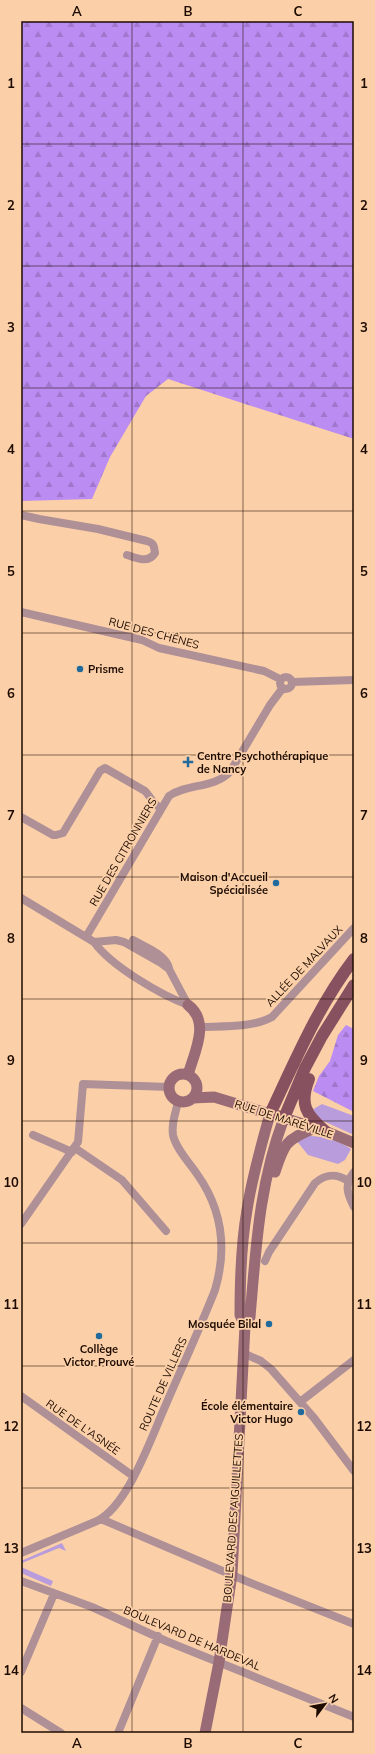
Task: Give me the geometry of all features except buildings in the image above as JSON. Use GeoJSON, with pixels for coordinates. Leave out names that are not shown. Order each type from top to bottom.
{"type":"FeatureCollection","features":[{"type":"Feature","properties":{"kind":"main road"},"geometry":{"type":"LineString","coordinates":[[270,1114],[301,1047],[322,1009],[354,959]]}},
{"type":"Feature","properties":{"kind":"main road"},"geometry":{"type":"LineString","coordinates":[[284,1118],[322,1036],[354,985]]}},
{"type":"Feature","properties":{"kind":"main road"},"geometry":{"type":"LineString","coordinates":[[265,1183],[275,1173],[282,1150],[287,1144],[296,1137],[320,1130],[306,1110],[304,1103],[304,1092],[308,1080],[332,1032],[354,995]]}},
{"type":"Feature","properties":{"kind":"main road"},"geometry":{"type":"LineString","coordinates":[[188,1005],[196,1014],[200,1028],[188,1075]]}},
{"type":"Feature","properties":{"kind":"main road"},"geometry":{"type":"LineString","coordinates":[[183,1074],[188,1075],[197,1084],[197,1090],[194,1098],[187,1102],[178,1102],[171,1096],[169,1087],[174,1077],[183,1074]]}},
{"type":"Feature","properties":{"kind":"main road","name":"RUE DE MARÉVILLE"},"geometry":{"type":"LineString","coordinates":[[197,1084],[208,1090],[214,1097]]}},
{"type":"Feature","properties":{"kind":"main road","name":"RUE DE MARÉVILLE"},"geometry":{"type":"LineString","coordinates":[[194,1098],[214,1097],[284,1118],[354,1143]]}},
{"type":"Feature","properties":{"kind":"main road","name":"BOULEVARD DES AIGUILLETTES"},"geometry":{"type":"LineString","coordinates":[[245,1326],[240,1315],[243,1241],[246,1212],[252,1178],[270,1114]]}},
{"type":"Feature","properties":{"kind":"main road","name":"BOULEVARD DES AIGUILLETTES"},"geometry":{"type":"LineString","coordinates":[[205,1733],[219,1662],[232,1574],[245,1326],[250,1317],[255,1253],[265,1183],[284,1118]]}},
{"type":"Feature","properties":{"kind":"street"},"geometry":{"type":"LineString","coordinates":[[21,514],[39,519],[98,529],[152,542],[154,546],[155,553],[149,559],[144,560],[127,555]]}},
{"type":"Feature","properties":{"kind":"street","name":"RUE DES CHÊNES"},"geometry":{"type":"LineString","coordinates":[[21,612],[142,640],[159,648],[264,671],[280,679]]}},
{"type":"Feature","properties":{"kind":"street"},"geometry":{"type":"LineString","coordinates":[[292,682],[289,689],[282,689],[280,686],[280,679],[287,677],[292,682],[354,680]]}},
{"type":"Feature","properties":{"kind":"street","name":"RUE DES CITRONNIERS"},"geometry":{"type":"LineString","coordinates":[[86,937],[169,796],[174,793],[213,783],[230,772],[270,705],[282,689]]}},
{"type":"Feature","properties":{"kind":"street"},"geometry":{"type":"LineString","coordinates":[[21,817],[53,835],[63,833],[100,771],[105,768],[145,791],[150,796],[153,803],[161,808]]}},
{"type":"Feature","properties":{"kind":"street"},"geometry":{"type":"LineString","coordinates":[[21,898],[94,942],[100,951],[119,967],[176,1001],[188,1005]]}},
{"type":"Feature","properties":{"kind":"street","name":"ALLÉE DE MALVAUX"},"geometry":{"type":"LineString","coordinates":[[200,1028],[251,1024],[264,1022],[272,1017],[354,928]]}},
{"type":"Feature","properties":{"kind":"street"},"geometry":{"type":"LineString","coordinates":[[94,942],[116,940],[124,942],[169,968],[188,1005]]}},
{"type":"Feature","properties":{"kind":"street"},"geometry":{"type":"LineString","coordinates":[[21,1224],[73,1150],[79,1133],[83,1084],[169,1087]]}},
{"type":"Feature","properties":{"kind":"street","name":"ROUTE DE VILLERS"},"geometry":{"type":"LineString","coordinates":[[21,1553],[101,1519],[116,1504],[133,1476],[215,1290],[221,1267],[222,1242],[215,1207],[207,1189],[177,1145],[173,1135],[173,1125],[178,1102]]}},
{"type":"Feature","properties":{"kind":"street"},"geometry":{"type":"LineString","coordinates":[[33,1135],[73,1150],[122,1180],[166,1231]]}},
{"type":"Feature","properties":{"kind":"street"},"geometry":{"type":"LineString","coordinates":[[354,1172],[348,1181],[347,1192],[354,1207]]}},
{"type":"Feature","properties":{"kind":"street"},"geometry":{"type":"LineString","coordinates":[[265,1260],[268,1252],[315,1183],[323,1177],[332,1175],[337,1175],[348,1181]]}},
{"type":"Feature","properties":{"kind":"street"},"geometry":{"type":"LineString","coordinates":[[243,1353],[265,1364],[324,1430],[354,1470]]}},
{"type":"Feature","properties":{"kind":"street"},"geometry":{"type":"LineString","coordinates":[[300,1402],[354,1360]]}},
{"type":"Feature","properties":{"kind":"street","name":"RUE DE L'ASNÉE"},"geometry":{"type":"LineString","coordinates":[[21,1396],[133,1476]]}},
{"type":"Feature","properties":{"kind":"street"},"geometry":{"type":"LineString","coordinates":[[101,1519],[354,1624]]}},
{"type":"Feature","properties":{"kind":"street","name":"BOULEVARD DE HARDEVAL"},"geometry":{"type":"LineString","coordinates":[[21,1581],[92,1607],[219,1662],[354,1717]]}},
{"type":"Feature","properties":{"kind":"street"},"geometry":{"type":"LineString","coordinates":[[21,1672],[54,1594]]}},
{"type":"Feature","properties":{"kind":"street"},"geometry":{"type":"LineString","coordinates":[[118,1733],[158,1636]]}},
{"type":"Feature","properties":{"kind":"street"},"geometry":{"type":"LineString","coordinates":[[21,1708],[61,1733]]}},
{"type":"Feature","properties":{"kind":"shaded area"},"geometry":{"type":"Polygon","coordinates":[[[322,1104],[354,1116],[354,1135],[319,1119],[312,1110],[322,1104]]]}},
{"type":"Feature","properties":{"kind":"shaded area"},"geometry":{"type":"Polygon","coordinates":[[[307,1136],[318,1136],[330,1139],[342,1143],[351,1149],[345,1160],[338,1164],[308,1155],[296,1140],[307,1136]]]}},
{"type":"Feature","properties":{"kind":"shaded area"},"geometry":{"type":"Polygon","coordinates":[[[62,1543],[66,1551],[59,1548],[22,1563],[21,1567],[21,1561],[62,1543]]]}},
{"type":"Feature","properties":{"kind":"shaded area"},"geometry":{"type":"Polygon","coordinates":[[[21,1567],[53,1581],[51,1586],[21,1573],[21,1567]]]}},
{"type":"Feature","properties":{"kind":"green space"},"geometry":{"type":"Polygon","coordinates":[[[21,21],[354,21],[354,439],[168,379],[146,396],[110,457],[92,499],[21,501],[21,21]]]}},
{"type":"Feature","properties":{"kind":"green space"},"geometry":{"type":"Polygon","coordinates":[[[346,1025],[354,1029],[354,1112],[313,1091],[319,1076],[330,1061],[338,1035],[346,1025]]]}},
{"type":"Feature","properties":{"kind":"place","name":"Prisme"},"geometry":{"type":"Point","coordinates":[80,669]}},
{"type":"Feature","properties":{"kind":"place","name":"Centre Psychothérapique de Nancy"},"geometry":{"type":"Point","coordinates":[188,762]}},
{"type":"Feature","properties":{"kind":"place","name":"Maison d'Accueil Spécialisée"},"geometry":{"type":"Point","coordinates":[276,883]}},
{"type":"Feature","properties":{"kind":"place","name":"Mosquée Bilal"},"geometry":{"type":"Point","coordinates":[269,1324]}},
{"type":"Feature","properties":{"kind":"place","name":"Collège Victor Prouvé"},"geometry":{"type":"Point","coordinates":[99,1336]}},
{"type":"Feature","properties":{"kind":"place","name":"École élémentaire Victor Hugo"},"geometry":{"type":"Point","coordinates":[301,1412]}}]}
